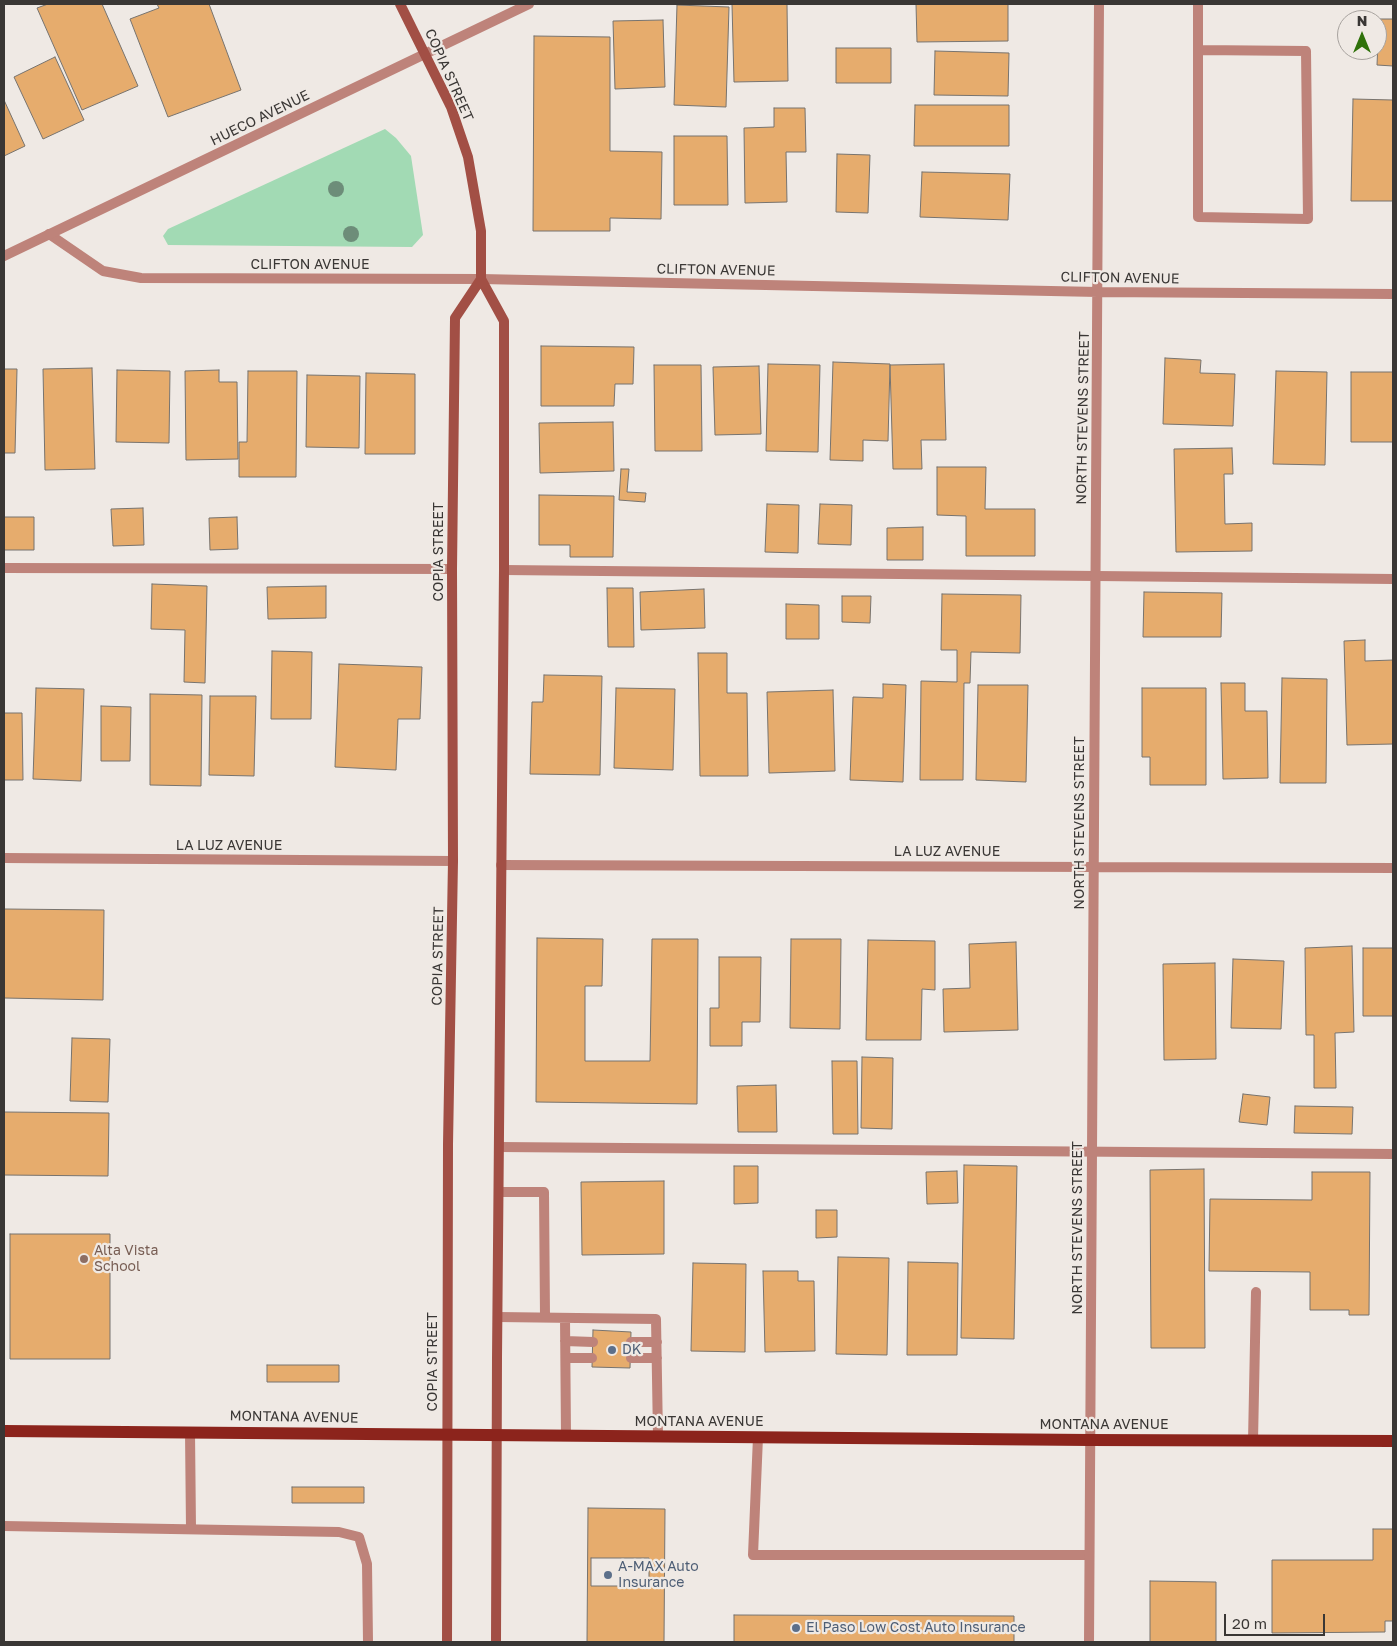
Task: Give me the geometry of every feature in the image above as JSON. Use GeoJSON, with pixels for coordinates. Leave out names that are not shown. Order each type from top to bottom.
{"type":"FeatureCollection","features":[{"type":"Feature","properties":{"kind":"main road","name":"COPIA STREET"},"geometry":{"type":"LineString","coordinates":[[400,4],[451,107],[468,157],[481,231],[481,279],[504,321],[504,570],[496,1435],[496,1642]]}},
{"type":"Feature","properties":{"kind":"main road","name":"COPIA STREET"},"geometry":{"type":"LineString","coordinates":[[447,1642],[446,1434],[453,861],[452,569],[455,318],[481,279]]}},
{"type":"Feature","properties":{"kind":"main road","name":"MONTANA AVENUE"},"geometry":{"type":"LineString","coordinates":[[4,1431],[1393,1441]]}},
{"type":"Feature","properties":{"kind":"street","name":"HUECO AVENUE"},"geometry":{"type":"LineString","coordinates":[[4,256],[529,4]]}},
{"type":"Feature","properties":{"kind":"street","name":"NORTH STEVENS STREET"},"geometry":{"type":"LineString","coordinates":[[1089,1642],[1099,4]]}},
{"type":"Feature","properties":{"kind":"street"},"geometry":{"type":"LineString","coordinates":[[1198,4],[1198,217],[1308,219],[1306,51],[1199,50]]}},
{"type":"Feature","properties":{"kind":"street","name":"CLIFTON AVENUE"},"geometry":{"type":"LineString","coordinates":[[49,234],[103,271],[142,278],[481,279],[1098,292],[1393,294]]}},
{"type":"Feature","properties":{"kind":"street"},"geometry":{"type":"LineString","coordinates":[[4,568],[452,569]]}},
{"type":"Feature","properties":{"kind":"street"},"geometry":{"type":"LineString","coordinates":[[504,570],[1393,579]]}},
{"type":"Feature","properties":{"kind":"street","name":"LA LUZ AVENUE"},"geometry":{"type":"LineString","coordinates":[[4,858],[453,861]]}},
{"type":"Feature","properties":{"kind":"street","name":"LA LUZ AVENUE"},"geometry":{"type":"LineString","coordinates":[[501,864],[1393,868]]}},
{"type":"Feature","properties":{"kind":"street"},"geometry":{"type":"LineString","coordinates":[[499,1147],[1393,1154]]}},
{"type":"Feature","properties":{"kind":"street"},"geometry":{"type":"LineString","coordinates":[[499,1192],[544,1192],[545,1318]]}},
{"type":"Feature","properties":{"kind":"street"},"geometry":{"type":"LineString","coordinates":[[1253,1441],[1256,1292]]}},
{"type":"Feature","properties":{"kind":"street"},"geometry":{"type":"LineString","coordinates":[[498,1318],[656,1319],[658,1437]]}},
{"type":"Feature","properties":{"kind":"street"},"geometry":{"type":"LineString","coordinates":[[565,1318],[566,1436]]}},
{"type":"Feature","properties":{"kind":"street"},"geometry":{"type":"LineString","coordinates":[[565,1341],[592,1342]]}},
{"type":"Feature","properties":{"kind":"street"},"geometry":{"type":"LineString","coordinates":[[631,1342],[657,1342]]}},
{"type":"Feature","properties":{"kind":"street"},"geometry":{"type":"LineString","coordinates":[[566,1358],[592,1358]]}},
{"type":"Feature","properties":{"kind":"street"},"geometry":{"type":"LineString","coordinates":[[631,1358],[657,1358]]}},
{"type":"Feature","properties":{"kind":"street"},"geometry":{"type":"LineString","coordinates":[[190,1432],[191,1529]]}},
{"type":"Feature","properties":{"kind":"street"},"geometry":{"type":"LineString","coordinates":[[758,1437],[753,1555],[1090,1555]]}},
{"type":"Feature","properties":{"kind":"street"},"geometry":{"type":"LineString","coordinates":[[4,1526],[339,1532],[359,1537],[367,1564],[368,1642]]}},
{"type":"Feature","properties":{"kind":"green space"},"geometry":{"type":"Polygon","coordinates":[[[385,129],[396,138],[411,156],[423,235],[412,247],[168,245],[163,236],[168,229],[385,129]]]}},
{"type":"Feature","properties":{"kind":"building"},"geometry":{"type":"Polygon","coordinates":[[[48,4],[102,4],[138,86],[82,110],[37,8],[48,4]]]}},
{"type":"Feature","properties":{"kind":"building"},"geometry":{"type":"Polygon","coordinates":[[[157,4],[209,4],[241,90],[168,117],[130,19],[159,8],[157,4]]]}},
{"type":"Feature","properties":{"kind":"building"},"geometry":{"type":"Polygon","coordinates":[[[732,4],[787,4],[788,81],[734,82],[732,4]]]}},
{"type":"Feature","properties":{"kind":"building"},"geometry":{"type":"Polygon","coordinates":[[[916,4],[1008,4],[1008,41],[917,42],[916,4]]]}},
{"type":"Feature","properties":{"kind":"building"},"geometry":{"type":"Polygon","coordinates":[[[677,5],[729,7],[726,107],[674,105],[677,5]]]}},
{"type":"Feature","properties":{"kind":"building"},"geometry":{"type":"Polygon","coordinates":[[[1387,19],[1393,19],[1393,66],[1377,65],[1377,60],[1387,60],[1387,19]]]}},
{"type":"Feature","properties":{"kind":"building"},"geometry":{"type":"Polygon","coordinates":[[[663,20],[665,87],[615,89],[613,21],[663,20]]]}},
{"type":"Feature","properties":{"kind":"building"},"geometry":{"type":"Polygon","coordinates":[[[534,36],[610,37],[610,151],[662,152],[661,219],[610,218],[610,231],[533,231],[534,36]]]}},
{"type":"Feature","properties":{"kind":"building"},"geometry":{"type":"Polygon","coordinates":[[[836,48],[891,48],[891,83],[836,83],[836,48]]]}},
{"type":"Feature","properties":{"kind":"building"},"geometry":{"type":"Polygon","coordinates":[[[935,51],[1009,53],[1008,96],[934,95],[935,51]]]}},
{"type":"Feature","properties":{"kind":"building"},"geometry":{"type":"Polygon","coordinates":[[[55,57],[84,120],[43,139],[14,77],[55,57]]]}},
{"type":"Feature","properties":{"kind":"building"},"geometry":{"type":"Polygon","coordinates":[[[1353,99],[1393,100],[1393,201],[1351,201],[1353,99]]]}},
{"type":"Feature","properties":{"kind":"building"},"geometry":{"type":"Polygon","coordinates":[[[4,100],[25,146],[4,156],[4,100]]]}},
{"type":"Feature","properties":{"kind":"building"},"geometry":{"type":"Polygon","coordinates":[[[915,105],[1009,105],[1009,146],[914,146],[915,105]]]}},
{"type":"Feature","properties":{"kind":"building"},"geometry":{"type":"Polygon","coordinates":[[[774,108],[805,108],[806,152],[786,152],[787,202],[745,203],[744,128],[774,127],[774,108]]]}},
{"type":"Feature","properties":{"kind":"building"},"geometry":{"type":"Polygon","coordinates":[[[674,136],[727,136],[728,205],[674,205],[674,136]]]}},
{"type":"Feature","properties":{"kind":"building"},"geometry":{"type":"Polygon","coordinates":[[[837,154],[870,155],[868,213],[836,212],[837,154]]]}},
{"type":"Feature","properties":{"kind":"building"},"geometry":{"type":"Polygon","coordinates":[[[922,172],[1010,174],[1008,220],[920,217],[922,172]]]}},
{"type":"Feature","properties":{"kind":"building"},"geometry":{"type":"Polygon","coordinates":[[[541,346],[634,347],[633,384],[615,384],[614,406],[541,406],[541,346]]]}},
{"type":"Feature","properties":{"kind":"building"},"geometry":{"type":"Polygon","coordinates":[[[1165,358],[1201,360],[1200,373],[1235,374],[1233,426],[1163,424],[1165,358]]]}},
{"type":"Feature","properties":{"kind":"building"},"geometry":{"type":"Polygon","coordinates":[[[833,362],[890,364],[888,441],[863,440],[863,461],[830,460],[833,362]]]}},
{"type":"Feature","properties":{"kind":"building"},"geometry":{"type":"Polygon","coordinates":[[[768,364],[820,365],[818,452],[766,451],[768,364]]]}},
{"type":"Feature","properties":{"kind":"building"},"geometry":{"type":"Polygon","coordinates":[[[944,364],[946,440],[921,440],[922,469],[893,469],[890,365],[944,364]]]}},
{"type":"Feature","properties":{"kind":"building"},"geometry":{"type":"Polygon","coordinates":[[[654,365],[701,365],[702,451],[655,451],[654,365]]]}},
{"type":"Feature","properties":{"kind":"building"},"geometry":{"type":"Polygon","coordinates":[[[759,366],[761,434],[715,435],[713,367],[759,366]]]}},
{"type":"Feature","properties":{"kind":"building"},"geometry":{"type":"Polygon","coordinates":[[[92,368],[95,469],[45,470],[43,369],[92,368]]]}},
{"type":"Feature","properties":{"kind":"building"},"geometry":{"type":"Polygon","coordinates":[[[4,369],[17,369],[15,453],[4,453],[4,369]]]}},
{"type":"Feature","properties":{"kind":"building"},"geometry":{"type":"Polygon","coordinates":[[[117,370],[170,371],[169,443],[116,442],[117,370]]]}},
{"type":"Feature","properties":{"kind":"building"},"geometry":{"type":"Polygon","coordinates":[[[219,370],[219,382],[237,382],[238,459],[186,460],[185,371],[219,370]]]}},
{"type":"Feature","properties":{"kind":"building"},"geometry":{"type":"Polygon","coordinates":[[[248,371],[297,371],[296,477],[239,477],[239,442],[247,442],[248,371]]]}},
{"type":"Feature","properties":{"kind":"building"},"geometry":{"type":"Polygon","coordinates":[[[1276,371],[1327,372],[1325,465],[1273,464],[1276,371]]]}},
{"type":"Feature","properties":{"kind":"building"},"geometry":{"type":"Polygon","coordinates":[[[1351,372],[1393,372],[1393,442],[1351,442],[1351,372]]]}},
{"type":"Feature","properties":{"kind":"building"},"geometry":{"type":"Polygon","coordinates":[[[366,373],[415,374],[415,454],[365,454],[366,373]]]}},
{"type":"Feature","properties":{"kind":"building"},"geometry":{"type":"Polygon","coordinates":[[[307,375],[360,376],[359,448],[306,447],[307,375]]]}},
{"type":"Feature","properties":{"kind":"building"},"geometry":{"type":"Polygon","coordinates":[[[613,422],[614,471],[540,473],[539,423],[613,422]]]}},
{"type":"Feature","properties":{"kind":"building"},"geometry":{"type":"Polygon","coordinates":[[[1232,448],[1233,474],[1224,474],[1225,524],[1252,523],[1252,551],[1176,552],[1174,449],[1232,448]]]}},
{"type":"Feature","properties":{"kind":"building"},"geometry":{"type":"Polygon","coordinates":[[[937,467],[986,467],[985,509],[1035,509],[1035,556],[966,556],[966,516],[937,515],[937,467]]]}},
{"type":"Feature","properties":{"kind":"building"},"geometry":{"type":"Polygon","coordinates":[[[621,469],[629,469],[627,492],[646,493],[645,502],[619,500],[621,469]]]}},
{"type":"Feature","properties":{"kind":"building"},"geometry":{"type":"Polygon","coordinates":[[[539,495],[614,496],[613,557],[570,557],[570,545],[539,545],[539,495]]]}},
{"type":"Feature","properties":{"kind":"building"},"geometry":{"type":"Polygon","coordinates":[[[767,504],[799,505],[798,553],[765,552],[767,504]]]}},
{"type":"Feature","properties":{"kind":"building"},"geometry":{"type":"Polygon","coordinates":[[[820,504],[852,505],[851,545],[818,544],[820,504]]]}},
{"type":"Feature","properties":{"kind":"building"},"geometry":{"type":"Polygon","coordinates":[[[143,508],[144,545],[113,546],[111,509],[143,508]]]}},
{"type":"Feature","properties":{"kind":"building"},"geometry":{"type":"Polygon","coordinates":[[[4,517],[34,517],[34,550],[4,550],[4,517]]]}},
{"type":"Feature","properties":{"kind":"building"},"geometry":{"type":"Polygon","coordinates":[[[237,517],[238,549],[210,550],[209,518],[237,517]]]}},
{"type":"Feature","properties":{"kind":"building"},"geometry":{"type":"Polygon","coordinates":[[[923,527],[923,560],[887,560],[887,528],[923,527]]]}},
{"type":"Feature","properties":{"kind":"building"},"geometry":{"type":"Polygon","coordinates":[[[152,584],[207,586],[205,683],[184,682],[185,630],[151,629],[152,584]]]}},
{"type":"Feature","properties":{"kind":"building"},"geometry":{"type":"Polygon","coordinates":[[[326,586],[326,618],[268,619],[267,587],[326,586]]]}},
{"type":"Feature","properties":{"kind":"building"},"geometry":{"type":"Polygon","coordinates":[[[607,588],[633,588],[634,647],[608,647],[607,588]]]}},
{"type":"Feature","properties":{"kind":"building"},"geometry":{"type":"Polygon","coordinates":[[[704,589],[705,628],[641,630],[640,592],[704,589]]]}},
{"type":"Feature","properties":{"kind":"building"},"geometry":{"type":"Polygon","coordinates":[[[1144,592],[1222,593],[1221,637],[1143,637],[1144,592]]]}},
{"type":"Feature","properties":{"kind":"building"},"geometry":{"type":"Polygon","coordinates":[[[942,594],[1021,595],[1020,653],[971,652],[970,683],[964,683],[963,780],[920,780],[921,681],[957,682],[957,650],[941,650],[942,594]]]}},
{"type":"Feature","properties":{"kind":"building"},"geometry":{"type":"Polygon","coordinates":[[[842,596],[871,596],[870,623],[842,622],[842,596]]]}},
{"type":"Feature","properties":{"kind":"building"},"geometry":{"type":"Polygon","coordinates":[[[786,604],[819,605],[819,639],[786,639],[786,604]]]}},
{"type":"Feature","properties":{"kind":"building"},"geometry":{"type":"Polygon","coordinates":[[[1365,640],[1365,661],[1393,660],[1393,744],[1347,745],[1344,641],[1365,640]]]}},
{"type":"Feature","properties":{"kind":"building"},"geometry":{"type":"Polygon","coordinates":[[[272,651],[312,652],[311,719],[271,719],[272,651]]]}},
{"type":"Feature","properties":{"kind":"building"},"geometry":{"type":"Polygon","coordinates":[[[698,653],[727,653],[727,693],[747,693],[748,776],[700,776],[698,653]]]}},
{"type":"Feature","properties":{"kind":"building"},"geometry":{"type":"Polygon","coordinates":[[[339,664],[422,667],[420,719],[398,719],[396,770],[335,767],[339,664]]]}},
{"type":"Feature","properties":{"kind":"building"},"geometry":{"type":"Polygon","coordinates":[[[544,675],[602,676],[600,775],[530,774],[532,702],[543,702],[544,675]]]}},
{"type":"Feature","properties":{"kind":"building"},"geometry":{"type":"Polygon","coordinates":[[[1282,678],[1327,679],[1326,783],[1280,783],[1282,678]]]}},
{"type":"Feature","properties":{"kind":"building"},"geometry":{"type":"Polygon","coordinates":[[[1221,683],[1245,683],[1245,711],[1267,711],[1268,778],[1223,779],[1221,683]]]}},
{"type":"Feature","properties":{"kind":"building"},"geometry":{"type":"Polygon","coordinates":[[[883,684],[906,685],[903,782],[850,780],[853,697],[883,698],[883,684]]]}},
{"type":"Feature","properties":{"kind":"building"},"geometry":{"type":"Polygon","coordinates":[[[978,685],[1028,685],[1026,782],[976,780],[978,685]]]}},
{"type":"Feature","properties":{"kind":"building"},"geometry":{"type":"Polygon","coordinates":[[[36,688],[84,689],[81,781],[33,779],[36,688]]]}},
{"type":"Feature","properties":{"kind":"building"},"geometry":{"type":"Polygon","coordinates":[[[616,688],[675,689],[673,770],[614,768],[616,688]]]}},
{"type":"Feature","properties":{"kind":"building"},"geometry":{"type":"Polygon","coordinates":[[[1142,688],[1206,688],[1206,785],[1150,785],[1150,757],[1142,757],[1142,688]]]}},
{"type":"Feature","properties":{"kind":"building"},"geometry":{"type":"Polygon","coordinates":[[[833,690],[835,771],[769,773],[767,692],[833,690]]]}},
{"type":"Feature","properties":{"kind":"building"},"geometry":{"type":"Polygon","coordinates":[[[150,694],[202,695],[201,786],[150,785],[150,694]]]}},
{"type":"Feature","properties":{"kind":"building"},"geometry":{"type":"Polygon","coordinates":[[[210,696],[256,696],[254,776],[209,775],[210,696]]]}},
{"type":"Feature","properties":{"kind":"building"},"geometry":{"type":"Polygon","coordinates":[[[101,706],[131,707],[130,761],[101,761],[101,706]]]}},
{"type":"Feature","properties":{"kind":"building"},"geometry":{"type":"Polygon","coordinates":[[[4,713],[22,713],[23,780],[4,780],[4,713]]]}},
{"type":"Feature","properties":{"kind":"building"},"geometry":{"type":"Polygon","coordinates":[[[4,909],[104,910],[103,1000],[4,998],[4,909]]]}},
{"type":"Feature","properties":{"kind":"building"},"geometry":{"type":"Polygon","coordinates":[[[537,938],[603,939],[602,986],[585,986],[585,1061],[650,1061],[652,939],[698,939],[697,1104],[536,1102],[537,938]]]}},
{"type":"Feature","properties":{"kind":"building"},"geometry":{"type":"Polygon","coordinates":[[[791,939],[841,939],[840,1029],[790,1028],[791,939]]]}},
{"type":"Feature","properties":{"kind":"building"},"geometry":{"type":"Polygon","coordinates":[[[868,940],[935,941],[935,990],[922,989],[921,1040],[866,1040],[868,940]]]}},
{"type":"Feature","properties":{"kind":"building"},"geometry":{"type":"Polygon","coordinates":[[[1016,942],[1018,1030],[944,1032],[943,989],[970,988],[969,944],[1016,942]]]}},
{"type":"Feature","properties":{"kind":"building"},"geometry":{"type":"Polygon","coordinates":[[[1352,946],[1354,1032],[1335,1033],[1336,1088],[1314,1088],[1314,1035],[1306,1035],[1305,948],[1352,946]]]}},
{"type":"Feature","properties":{"kind":"building"},"geometry":{"type":"Polygon","coordinates":[[[1363,948],[1393,948],[1393,1016],[1363,1016],[1363,948]]]}},
{"type":"Feature","properties":{"kind":"building"},"geometry":{"type":"Polygon","coordinates":[[[719,957],[761,957],[760,1022],[742,1022],[742,1046],[710,1046],[710,1008],[719,1008],[719,957]]]}},
{"type":"Feature","properties":{"kind":"building"},"geometry":{"type":"Polygon","coordinates":[[[1233,959],[1284,961],[1281,1029],[1231,1028],[1233,959]]]}},
{"type":"Feature","properties":{"kind":"building"},"geometry":{"type":"Polygon","coordinates":[[[1215,963],[1216,1059],[1164,1060],[1163,964],[1215,963]]]}},
{"type":"Feature","properties":{"kind":"building"},"geometry":{"type":"Polygon","coordinates":[[[72,1038],[110,1039],[108,1102],[70,1101],[72,1038]]]}},
{"type":"Feature","properties":{"kind":"building"},"geometry":{"type":"Polygon","coordinates":[[[862,1057],[893,1058],[892,1129],[861,1128],[862,1057]]]}},
{"type":"Feature","properties":{"kind":"building"},"geometry":{"type":"Polygon","coordinates":[[[832,1061],[857,1061],[858,1134],[833,1134],[832,1061]]]}},
{"type":"Feature","properties":{"kind":"building"},"geometry":{"type":"Polygon","coordinates":[[[776,1085],[777,1132],[738,1132],[737,1086],[776,1085]]]}},
{"type":"Feature","properties":{"kind":"building"},"geometry":{"type":"Polygon","coordinates":[[[1243,1094],[1270,1097],[1267,1125],[1239,1122],[1243,1094]]]}},
{"type":"Feature","properties":{"kind":"building"},"geometry":{"type":"Polygon","coordinates":[[[1295,1106],[1353,1107],[1352,1134],[1294,1133],[1295,1106]]]}},
{"type":"Feature","properties":{"kind":"building"},"geometry":{"type":"Polygon","coordinates":[[[4,1112],[109,1113],[108,1176],[4,1175],[4,1112]]]}},
{"type":"Feature","properties":{"kind":"building"},"geometry":{"type":"Polygon","coordinates":[[[964,1165],[1017,1166],[1014,1339],[961,1338],[964,1165]]]}},
{"type":"Feature","properties":{"kind":"building"},"geometry":{"type":"Polygon","coordinates":[[[734,1166],[758,1166],[758,1203],[734,1204],[734,1166]]]}},
{"type":"Feature","properties":{"kind":"building"},"geometry":{"type":"Polygon","coordinates":[[[1204,1169],[1205,1348],[1151,1348],[1150,1170],[1204,1169]]]}},
{"type":"Feature","properties":{"kind":"building"},"geometry":{"type":"Polygon","coordinates":[[[957,1171],[958,1203],[927,1204],[926,1172],[957,1171]]]}},
{"type":"Feature","properties":{"kind":"building"},"geometry":{"type":"Polygon","coordinates":[[[1312,1172],[1370,1172],[1369,1315],[1349,1315],[1349,1310],[1310,1310],[1310,1272],[1209,1271],[1210,1199],[1312,1200],[1312,1172]]]}},
{"type":"Feature","properties":{"kind":"building"},"geometry":{"type":"Polygon","coordinates":[[[664,1181],[664,1254],[582,1255],[581,1182],[664,1181]]]}},
{"type":"Feature","properties":{"kind":"building"},"geometry":{"type":"Polygon","coordinates":[[[816,1210],[837,1210],[837,1237],[816,1238],[816,1210]]]}},
{"type":"Feature","properties":{"kind":"building"},"geometry":{"type":"Polygon","coordinates":[[[10,1234],[110,1234],[110,1359],[10,1359],[10,1234]]]}},
{"type":"Feature","properties":{"kind":"building"},"geometry":{"type":"Polygon","coordinates":[[[838,1257],[889,1258],[887,1355],[836,1354],[838,1257]]]}},
{"type":"Feature","properties":{"kind":"building"},"geometry":{"type":"Polygon","coordinates":[[[908,1262],[958,1263],[957,1355],[907,1355],[908,1262]]]}},
{"type":"Feature","properties":{"kind":"building"},"geometry":{"type":"Polygon","coordinates":[[[693,1263],[746,1264],[745,1352],[691,1351],[693,1263]]]}},
{"type":"Feature","properties":{"kind":"building"},"geometry":{"type":"Polygon","coordinates":[[[763,1271],[798,1271],[798,1281],[814,1281],[815,1351],[765,1352],[763,1271]]]}},
{"type":"Feature","properties":{"kind":"building","name":"DK"},"geometry":{"type":"Polygon","coordinates":[[[593,1330],[631,1332],[630,1368],[592,1367],[593,1330]]]}},
{"type":"Feature","properties":{"kind":"building"},"geometry":{"type":"Polygon","coordinates":[[[267,1365],[339,1365],[339,1382],[267,1382],[267,1365]]]}},
{"type":"Feature","properties":{"kind":"building"},"geometry":{"type":"Polygon","coordinates":[[[292,1487],[364,1487],[364,1503],[292,1503],[292,1487]]]}},
{"type":"Feature","properties":{"kind":"building"},"geometry":{"type":"Polygon","coordinates":[[[588,1508],[665,1509],[664,1642],[587,1642],[588,1508]]]}},
{"type":"Feature","properties":{"kind":"building"},"geometry":{"type":"Polygon","coordinates":[[[1373,1529],[1393,1529],[1393,1621],[1385,1621],[1385,1632],[1272,1633],[1272,1560],[1373,1560],[1373,1529]]]}},
{"type":"Feature","properties":{"kind":"building"},"geometry":{"type":"Polygon","coordinates":[[[591,1558],[649,1558],[649,1586],[591,1586],[591,1558]]]}},
{"type":"Feature","properties":{"kind":"building"},"geometry":{"type":"Polygon","coordinates":[[[1150,1581],[1216,1582],[1216,1642],[1150,1642],[1150,1581]]]}},
{"type":"Feature","properties":{"kind":"building"},"geometry":{"type":"Polygon","coordinates":[[[734,1615],[1014,1616],[1014,1642],[734,1642],[734,1615]]]}},
{"type":"Feature","properties":{"kind":"place","name":"Alta Vista School"},"geometry":{"type":"Point","coordinates":[84,1259]}},
{"type":"Feature","properties":{"kind":"place","name":"DK"},"geometry":{"type":"Point","coordinates":[612,1350]}},
{"type":"Feature","properties":{"kind":"place","name":"A-MAX Auto Insurance"},"geometry":{"type":"Point","coordinates":[608,1575]}},
{"type":"Feature","properties":{"kind":"place","name":"El Paso Low Cost Auto Insurance"},"geometry":{"type":"Point","coordinates":[796,1628]}}]}
